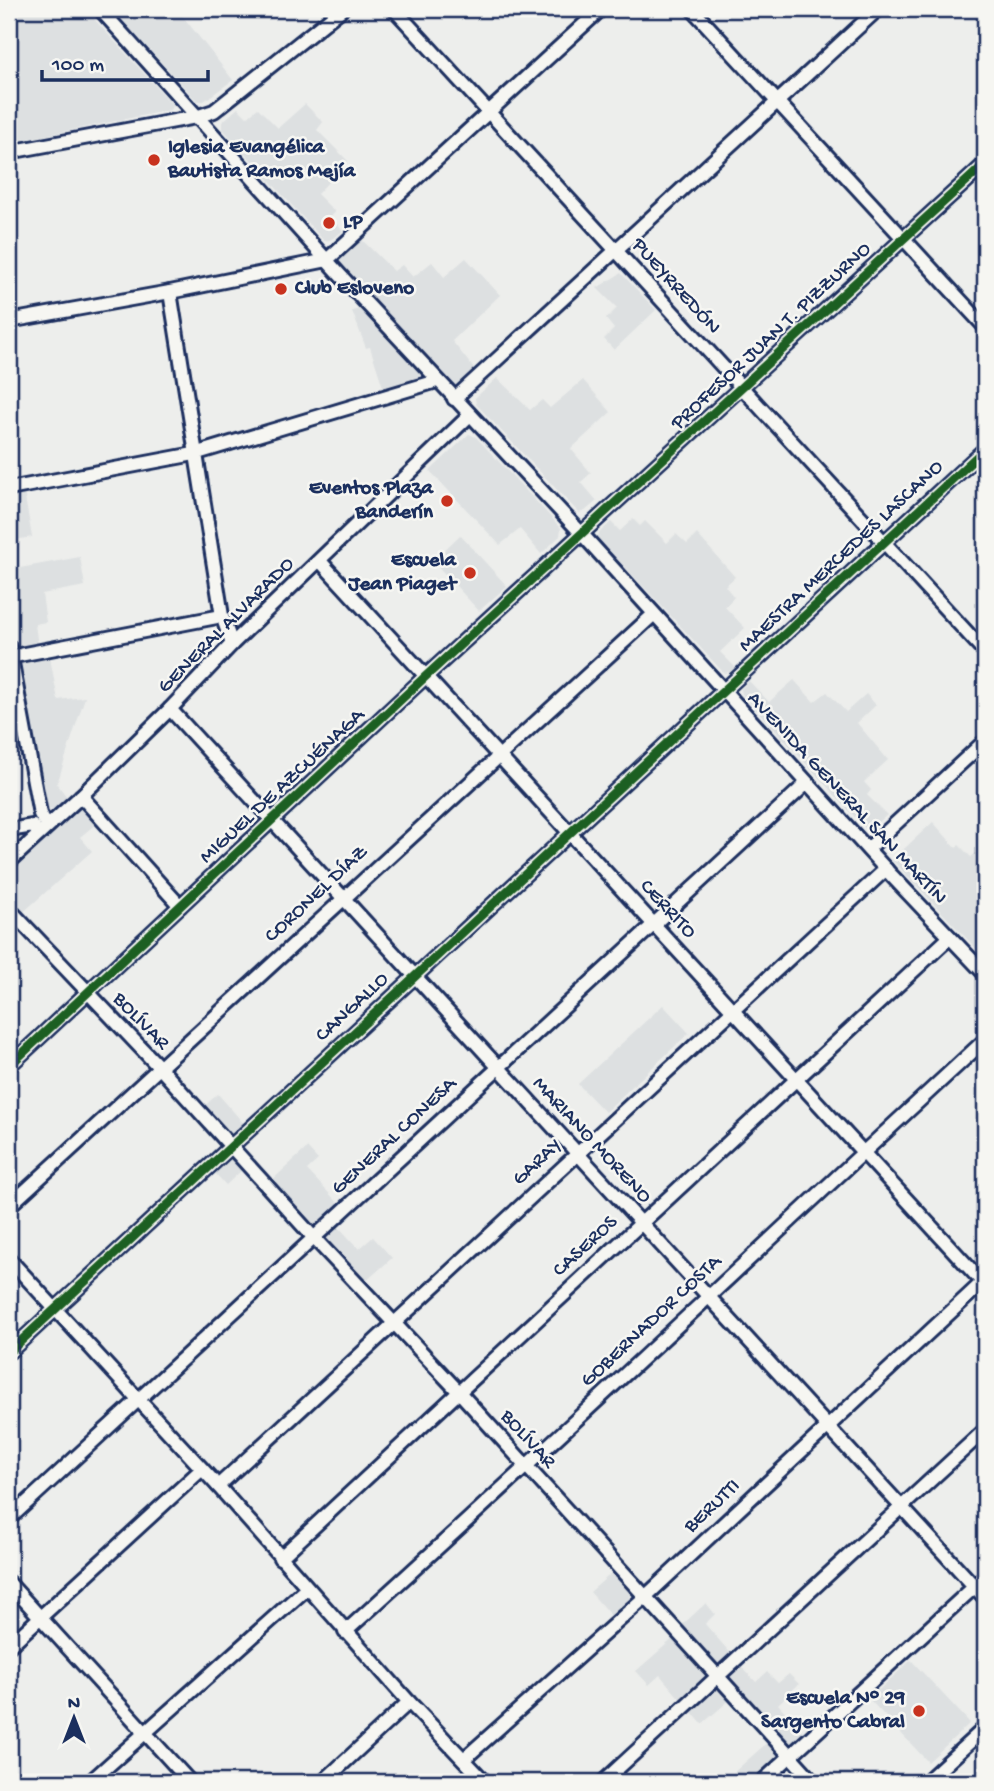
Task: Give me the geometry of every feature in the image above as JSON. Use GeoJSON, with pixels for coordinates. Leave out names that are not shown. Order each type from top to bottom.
{"type":"FeatureCollection","features":[{"type":"Feature","properties":{"kind":"street","name":"AVENIDA GENERAL SAN MARTÍN"},"geometry":{"type":"LineString","coordinates":[[100,9],[437,381],[582,534],[867,849],[985,974]]}},
{"type":"Feature","properties":{"kind":"street"},"geometry":{"type":"LineString","coordinates":[[9,152],[196,117],[214,111],[341,9]]}},
{"type":"Feature","properties":{"kind":"street","name":"PUEYRREDÓN"},"geometry":{"type":"LineString","coordinates":[[394,9],[985,652]]}},
{"type":"Feature","properties":{"kind":"street"},"geometry":{"type":"LineString","coordinates":[[9,321],[327,260],[601,9]]}},
{"type":"Feature","properties":{"kind":"street"},"geometry":{"type":"LineString","coordinates":[[692,9],[985,327]]}},
{"type":"Feature","properties":{"kind":"street"},"geometry":{"type":"LineString","coordinates":[[454,399],[878,9]]}},
{"type":"Feature","properties":{"kind":"street","name":"PROFESOR JUAN T. PIZZURNO"},"geometry":{"type":"LineString","coordinates":[[582,534],[985,164]]}},
{"type":"Feature","properties":{"kind":"street"},"geometry":{"type":"LineString","coordinates":[[170,292],[222,616],[232,644]]}},
{"type":"Feature","properties":{"kind":"street"},"geometry":{"type":"LineString","coordinates":[[9,489],[194,454],[437,381]]}},
{"type":"Feature","properties":{"kind":"street","name":"GENERAL ALVARADO"},"geometry":{"type":"LineString","coordinates":[[9,862],[81,796],[232,644],[470,415]]}},
{"type":"Feature","properties":{"kind":"street","name":"MAESTRA MERCEDES LASCANO"},"geometry":{"type":"LineString","coordinates":[[724,691],[985,449]]}},
{"type":"Feature","properties":{"kind":"street","name":"MIGUEL DE AZCUÉNAGA"},"geometry":{"type":"LineString","coordinates":[[9,1066],[582,534]]}},
{"type":"Feature","properties":{"kind":"street","name":"CERRITO"},"geometry":{"type":"LineString","coordinates":[[320,561],[984,1282]]}},
{"type":"Feature","properties":{"kind":"street","name":"CORONEL DÍAZ"},"geometry":{"type":"LineString","coordinates":[[9,1206],[654,614]]}},
{"type":"Feature","properties":{"kind":"street"},"geometry":{"type":"LineString","coordinates":[[43,830],[9,653],[222,616]]}},
{"type":"Feature","properties":{"kind":"street","name":"CANGALLO"},"geometry":{"type":"LineString","coordinates":[[9,1352],[724,691]]}},
{"type":"Feature","properties":{"kind":"street","name":"MARIANO MORENO"},"geometry":{"type":"LineString","coordinates":[[170,709],[985,1598]]}},
{"type":"Feature","properties":{"kind":"street"},"geometry":{"type":"LineString","coordinates":[[867,849],[985,741]]}},
{"type":"Feature","properties":{"kind":"street","name":"GENERAL CONESA"},"geometry":{"type":"LineString","coordinates":[[9,1519],[807,783]]}},
{"type":"Feature","properties":{"kind":"street"},"geometry":{"type":"LineString","coordinates":[[81,796],[180,906]]}},
{"type":"Feature","properties":{"kind":"street"},"geometry":{"type":"LineString","coordinates":[[9,830],[33,826],[43,830]]}},
{"type":"Feature","properties":{"kind":"street","name":"GARAY"},"geometry":{"type":"LineString","coordinates":[[218,1486],[886,869]]}},
{"type":"Feature","properties":{"kind":"street","name":"BOLÍVAR"},"geometry":{"type":"LineString","coordinates":[[9,909],[459,1392],[814,1782]]}},
{"type":"Feature","properties":{"kind":"street","name":"CASEROS"},"geometry":{"type":"LineString","coordinates":[[280,1558],[950,937]]}},
{"type":"Feature","properties":{"kind":"street","name":"GOBERNADOR COSTA"},"geometry":{"type":"LineString","coordinates":[[345,1632],[526,1468],[985,1040]]}},
{"type":"Feature","properties":{"kind":"street"},"geometry":{"type":"LineString","coordinates":[[9,1259],[218,1486],[345,1632],[485,1782]]}},
{"type":"Feature","properties":{"kind":"street","name":"BERUTTI"},"geometry":{"type":"LineString","coordinates":[[464,1759],[644,1598],[984,1282]]}},
{"type":"Feature","properties":{"kind":"street"},"geometry":{"type":"LineString","coordinates":[[603,1782],[985,1430]]}},
{"type":"Feature","properties":{"kind":"street"},"geometry":{"type":"LineString","coordinates":[[9,1646],[202,1469]]}},
{"type":"Feature","properties":{"kind":"street"},"geometry":{"type":"LineString","coordinates":[[762,1782],[985,1577]]}},
{"type":"Feature","properties":{"kind":"street"},"geometry":{"type":"LineString","coordinates":[[9,1583],[190,1782]]}},
{"type":"Feature","properties":{"kind":"street"},"geometry":{"type":"LineString","coordinates":[[90,1782],[307,1588]]}},
{"type":"Feature","properties":{"kind":"street"},"geometry":{"type":"LineString","coordinates":[[323,1782],[409,1702]]}},
{"type":"Feature","properties":{"kind":"street"},"geometry":{"type":"LineString","coordinates":[[926,1782],[985,1728]]}},
{"type":"Feature","properties":{"kind":"shaded area"},"geometry":{"type":"Polygon","coordinates":[[[9,9],[85,9],[173,105],[170,110],[9,143],[9,9]]]}},
{"type":"Feature","properties":{"kind":"shaded area"},"geometry":{"type":"Polygon","coordinates":[[[112,9],[191,9],[181,14],[233,80],[204,101],[197,101],[112,9]]]}},
{"type":"Feature","properties":{"kind":"shaded area"},"geometry":{"type":"Polygon","coordinates":[[[305,104],[323,122],[317,130],[348,161],[317,194],[335,212],[330,217],[343,231],[324,241],[222,128],[222,122],[238,108],[247,117],[258,108],[278,128],[305,104]]]}},
{"type":"Feature","properties":{"kind":"shaded area"},"geometry":{"type":"Polygon","coordinates":[[[362,240],[394,271],[402,265],[413,277],[432,262],[444,277],[466,258],[500,295],[452,341],[475,370],[459,385],[448,385],[334,261],[362,240]]]}},
{"type":"Feature","properties":{"kind":"shaded area"},"geometry":{"type":"Polygon","coordinates":[[[621,273],[656,310],[614,350],[604,339],[614,329],[606,319],[617,308],[597,288],[621,273]]]}},
{"type":"Feature","properties":{"kind":"shaded area"},"geometry":{"type":"Polygon","coordinates":[[[363,308],[423,373],[421,380],[384,390],[370,347],[366,348],[352,311],[363,308]]]}},
{"type":"Feature","properties":{"kind":"shaded area"},"geometry":{"type":"Polygon","coordinates":[[[497,378],[530,410],[542,400],[550,408],[583,380],[611,412],[571,449],[591,473],[581,482],[597,501],[585,511],[579,513],[476,404],[475,398],[497,378]]]}},
{"type":"Feature","properties":{"kind":"shaded area"},"geometry":{"type":"Polygon","coordinates":[[[469,434],[476,437],[561,528],[560,536],[541,554],[520,529],[500,545],[430,471],[469,434]]]}},
{"type":"Feature","properties":{"kind":"shaded area"},"geometry":{"type":"Polygon","coordinates":[[[24,492],[32,537],[9,541],[9,495],[24,492]]]}},
{"type":"Feature","properties":{"kind":"shaded area"},"geometry":{"type":"Polygon","coordinates":[[[633,519],[640,526],[645,521],[667,543],[676,534],[687,544],[697,534],[735,577],[725,586],[734,597],[725,607],[745,628],[720,652],[736,668],[730,672],[724,673],[598,538],[599,533],[611,522],[620,531],[633,519]]]}},
{"type":"Feature","properties":{"kind":"shaded area","name":"Escuela Jean Piaget"},"geometry":{"type":"Polygon","coordinates":[[[460,535],[507,586],[479,611],[433,561],[460,535]]]}},
{"type":"Feature","properties":{"kind":"shaded area"},"geometry":{"type":"Polygon","coordinates":[[[80,557],[85,586],[42,594],[46,622],[35,624],[38,646],[18,647],[12,639],[9,621],[9,570],[80,557]]]}},
{"type":"Feature","properties":{"kind":"shaded area"},"geometry":{"type":"Polygon","coordinates":[[[49,653],[58,700],[85,697],[57,784],[67,797],[56,808],[51,809],[45,807],[20,668],[22,660],[49,653]]]}},
{"type":"Feature","properties":{"kind":"shaded area"},"geometry":{"type":"Polygon","coordinates":[[[794,680],[814,702],[827,692],[846,712],[866,694],[876,705],[857,723],[888,760],[864,782],[871,790],[867,795],[887,815],[871,829],[865,828],[742,694],[741,689],[749,681],[769,702],[794,680]]]}},
{"type":"Feature","properties":{"kind":"shaded area"},"geometry":{"type":"Polygon","coordinates":[[[76,806],[85,809],[97,823],[80,837],[92,851],[20,915],[9,903],[9,869],[76,806]]]}},
{"type":"Feature","properties":{"kind":"shaded area"},"geometry":{"type":"Polygon","coordinates":[[[933,822],[956,848],[959,845],[971,857],[984,846],[985,848],[985,958],[892,860],[933,822]]]}},
{"type":"Feature","properties":{"kind":"shaded area"},"geometry":{"type":"Polygon","coordinates":[[[663,1005],[689,1033],[605,1112],[578,1084],[663,1005]]]}},
{"type":"Feature","properties":{"kind":"shaded area"},"geometry":{"type":"Polygon","coordinates":[[[218,1094],[246,1126],[237,1134],[228,1134],[203,1107],[218,1094]]]}},
{"type":"Feature","properties":{"kind":"shaded area"},"geometry":{"type":"Polygon","coordinates":[[[307,1148],[318,1160],[307,1170],[341,1206],[324,1223],[315,1225],[311,1225],[270,1182],[307,1148]]]}},
{"type":"Feature","properties":{"kind":"shaded area"},"geometry":{"type":"Polygon","coordinates":[[[229,1156],[244,1168],[226,1185],[212,1170],[229,1156]]]}},
{"type":"Feature","properties":{"kind":"shaded area"},"geometry":{"type":"Polygon","coordinates":[[[336,1224],[359,1249],[373,1237],[392,1258],[364,1283],[324,1239],[336,1224]]]}},
{"type":"Feature","properties":{"kind":"shaded area"},"geometry":{"type":"Polygon","coordinates":[[[614,1571],[629,1588],[630,1598],[612,1617],[590,1592],[614,1571]]]}},
{"type":"Feature","properties":{"kind":"shaded area"},"geometry":{"type":"Polygon","coordinates":[[[706,1603],[715,1614],[705,1624],[733,1656],[720,1665],[713,1663],[680,1627],[706,1603]]]}},
{"type":"Feature","properties":{"kind":"shaded area"},"geometry":{"type":"Polygon","coordinates":[[[675,1637],[707,1675],[707,1679],[682,1701],[660,1675],[649,1685],[636,1671],[675,1637]]]}},
{"type":"Feature","properties":{"kind":"shaded area","name":"Escuela N° 29 Sargento Cabral"},"geometry":{"type":"Polygon","coordinates":[[[911,1660],[970,1723],[928,1762],[869,1699],[911,1660]]]}},
{"type":"Feature","properties":{"kind":"shaded area"},"geometry":{"type":"Polygon","coordinates":[[[739,1664],[756,1682],[767,1672],[778,1683],[789,1674],[799,1684],[778,1704],[808,1737],[796,1746],[788,1745],[728,1678],[739,1664]]]}},
{"type":"Feature","properties":{"kind":"shaded area"},"geometry":{"type":"Polygon","coordinates":[[[720,1686],[732,1698],[702,1724],[690,1710],[714,1688],[720,1686]]]}},
{"type":"Feature","properties":{"kind":"shaded area"},"geometry":{"type":"Polygon","coordinates":[[[770,1740],[781,1753],[781,1757],[756,1782],[739,1782],[732,1774],[770,1740]]]}},
{"type":"Feature","properties":{"kind":"cycle path"},"geometry":{"type":"LineString","coordinates":[[9,1066],[425,677],[985,164]]}},
{"type":"Feature","properties":{"kind":"cycle path"},"geometry":{"type":"LineString","coordinates":[[9,1352],[985,449]]}},
{"type":"Feature","properties":{"kind":"place","name":"Iglesia Evangélica Bautista Ramos Mejía"},"geometry":{"type":"Point","coordinates":[154,160]}},
{"type":"Feature","properties":{"kind":"place","name":"LP"},"geometry":{"type":"Point","coordinates":[329,223]}},
{"type":"Feature","properties":{"kind":"place","name":"Club Esloveno"},"geometry":{"type":"Point","coordinates":[281,289]}},
{"type":"Feature","properties":{"kind":"place","name":"Eventos Plaza Banderín"},"geometry":{"type":"Point","coordinates":[447,501]}},
{"type":"Feature","properties":{"kind":"place","name":"Escuela Jean Piaget"},"geometry":{"type":"Point","coordinates":[470,573]}},
{"type":"Feature","properties":{"kind":"place","name":"Escuela N° 29 Sargento Cabral"},"geometry":{"type":"Point","coordinates":[919,1711]}}]}
